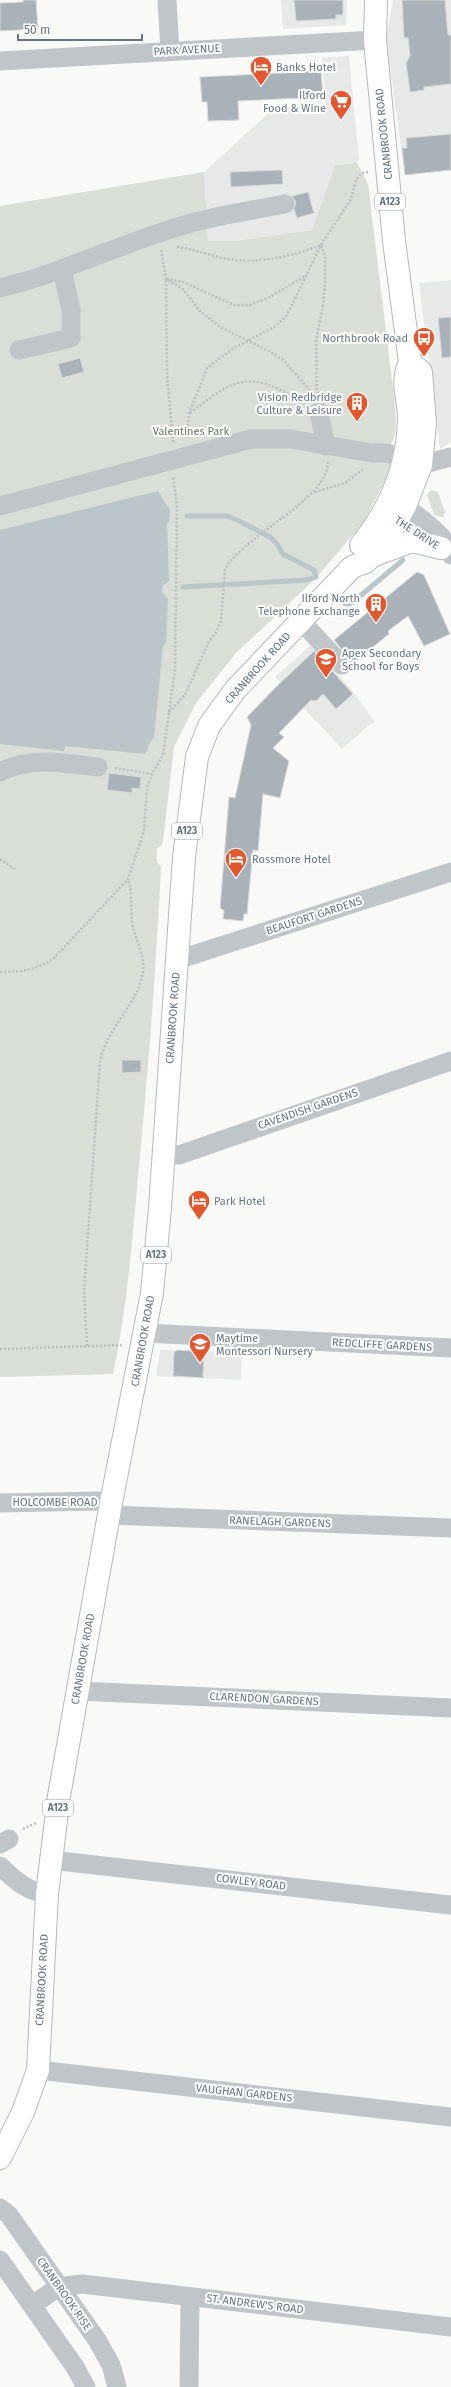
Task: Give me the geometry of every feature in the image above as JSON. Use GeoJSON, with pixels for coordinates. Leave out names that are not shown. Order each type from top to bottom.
{"type":"FeatureCollection","features":[{"type":"Feature","properties":{"kind":"main road","name":"CRANBROOK ROAD"},"geometry":{"type":"LineString","coordinates":[[0,2158],[23,2112],[38,2070],[50,1860],[110,1509],[145,1333],[158,1235],[184,857],[197,757],[209,726],[235,690],[352,568],[366,562],[372,556],[395,509],[413,463],[404,374],[410,362],[394,241],[374,40],[376,0]]}},
{"type":"Feature","properties":{"kind":"main road","name":"CRANBROOK ROAD"},"geometry":{"type":"LineString","coordinates":[[352,568],[354,554],[373,531],[395,509]]}},
{"type":"Feature","properties":{"kind":"main road"},"geometry":{"type":"LineString","coordinates":[[372,556],[412,541],[447,552]]}},
{"type":"Feature","properties":{"kind":"street"},"geometry":{"type":"LineString","coordinates":[[167,0],[170,51]]}},
{"type":"Feature","properties":{"kind":"street","name":"PARK AVENUE"},"geometry":{"type":"LineString","coordinates":[[0,61],[374,40]]}},
{"type":"Feature","properties":{"kind":"street"},"geometry":{"type":"LineString","coordinates":[[0,288],[62,269],[178,227],[285,204]]}},
{"type":"Feature","properties":{"kind":"street"},"geometry":{"type":"LineString","coordinates":[[19,350],[71,338],[71,310],[62,269]]}},
{"type":"Feature","properties":{"kind":"street"},"geometry":{"type":"LineString","coordinates":[[319,412],[326,446]]}},
{"type":"Feature","properties":{"kind":"street"},"geometry":{"type":"LineString","coordinates":[[0,506],[173,455],[251,439],[291,439],[372,453],[387,453],[413,463],[451,457]]}},
{"type":"Feature","properties":{"kind":"street","name":"THE DRIVE"},"geometry":{"type":"LineString","coordinates":[[395,509],[447,552]]}},
{"type":"Feature","properties":{"kind":"street"},"geometry":{"type":"LineString","coordinates":[[301,621],[342,665]]}},
{"type":"Feature","properties":{"kind":"street"},"geometry":{"type":"LineString","coordinates":[[0,772],[26,762],[44,761],[98,766]]}},
{"type":"Feature","properties":{"kind":"street","name":"BEAUFORT GARDENS"},"geometry":{"type":"LineString","coordinates":[[177,960],[451,872]]}},
{"type":"Feature","properties":{"kind":"street","name":"CAVENDISH GARDENS"},"geometry":{"type":"LineString","coordinates":[[164,1153],[179,1155],[451,1061]]}},
{"type":"Feature","properties":{"kind":"street","name":"REDCLIFFE GARDENS"},"geometry":{"type":"LineString","coordinates":[[145,1333],[451,1348]]}},
{"type":"Feature","properties":{"kind":"street","name":"HOLCOMBE ROAD"},"geometry":{"type":"LineString","coordinates":[[0,1503],[98,1501],[110,1509]]}},
{"type":"Feature","properties":{"kind":"street","name":"RANELAGH GARDENS"},"geometry":{"type":"LineString","coordinates":[[110,1509],[451,1528]]}},
{"type":"Feature","properties":{"kind":"street","name":"CLARENDON GARDENS"},"geometry":{"type":"LineString","coordinates":[[78,1691],[451,1708]]}},
{"type":"Feature","properties":{"kind":"street","name":"COWLEY ROAD"},"geometry":{"type":"LineString","coordinates":[[50,1860],[451,1905]]}},
{"type":"Feature","properties":{"kind":"street"},"geometry":{"type":"LineString","coordinates":[[0,1866],[18,1884],[35,1892],[47,1894]]}},
{"type":"Feature","properties":{"kind":"street","name":"VAUGHAN GARDENS"},"geometry":{"type":"LineString","coordinates":[[38,2070],[451,2116]]}},
{"type":"Feature","properties":{"kind":"street","name":"CRANBROOK RISE"},"geometry":{"type":"LineString","coordinates":[[0,2208],[9,2215],[97,2340],[111,2366],[117,2387]]}},
{"type":"Feature","properties":{"kind":"street"},"geometry":{"type":"LineString","coordinates":[[0,2260],[75,2367],[86,2387]]}},
{"type":"Feature","properties":{"kind":"street","name":"ST. ANDREW'S ROAD"},"geometry":{"type":"LineString","coordinates":[[59,2288],[82,2284],[451,2327]]}},
{"type":"Feature","properties":{"kind":"street"},"geometry":{"type":"LineString","coordinates":[[32,2305],[59,2288]]}},
{"type":"Feature","properties":{"kind":"street"},"geometry":{"type":"LineString","coordinates":[[189,2386],[190,2297]]}},
{"type":"Feature","properties":{"kind":"path"},"geometry":{"type":"LineString","coordinates":[[173,455],[186,441],[189,414],[207,368],[215,361],[276,326],[287,315],[321,245],[351,199],[356,180],[362,173],[368,172]]}},
{"type":"Feature","properties":{"kind":"path"},"geometry":{"type":"LineString","coordinates":[[172,247],[189,248],[228,259],[244,260],[274,258],[321,245]]}},
{"type":"Feature","properties":{"kind":"path"},"geometry":{"type":"LineString","coordinates":[[166,279],[182,289],[200,311],[220,328],[248,341],[284,361],[317,398],[316,340],[323,306],[325,284],[325,257],[321,245]]}},
{"type":"Feature","properties":{"kind":"path"},"geometry":{"type":"LineString","coordinates":[[0,972],[23,972],[38,968],[53,959],[128,879],[144,831],[147,788],[152,774],[163,755],[175,669],[177,506],[167,374],[166,279],[160,247],[166,247]]}},
{"type":"Feature","properties":{"kind":"path"},"geometry":{"type":"LineString","coordinates":[[166,279],[183,282],[234,305],[250,305],[270,297],[307,275]]}},
{"type":"Feature","properties":{"kind":"path"},"geometry":{"type":"LineString","coordinates":[[189,414],[224,389],[238,382],[248,380],[273,386],[319,412]]}},
{"type":"Feature","properties":{"kind":"path"},"geometry":{"type":"LineString","coordinates":[[315,492],[328,469],[326,446]]}},
{"type":"Feature","properties":{"kind":"path"},"geometry":{"type":"LineString","coordinates":[[169,713],[185,695],[209,640],[217,631],[221,622],[225,569],[229,562],[267,528],[315,492],[350,479],[370,462],[372,453]]}},
{"type":"Feature","properties":{"kind":"path"},"geometry":{"type":"LineString","coordinates":[[98,766],[152,774]]}},
{"type":"Feature","properties":{"kind":"path"},"geometry":{"type":"LineString","coordinates":[[0,859],[16,870]]}},
{"type":"Feature","properties":{"kind":"path"},"geometry":{"type":"LineString","coordinates":[[87,1346],[84,1291],[100,1062],[108,1038],[136,992],[143,972],[143,955],[132,920],[131,888],[128,879]]}},
{"type":"Feature","properties":{"kind":"path"},"geometry":{"type":"LineString","coordinates":[[0,1349],[119,1345]]}},
{"type":"Feature","properties":{"kind":"path"},"geometry":{"type":"LineString","coordinates":[[4,1842],[27,1826],[42,1823]]}},
{"type":"Feature","properties":{"kind":"shaded area"},"geometry":{"type":"Polygon","coordinates":[[[281,0],[347,0],[346,25],[283,29],[281,0]]]}},
{"type":"Feature","properties":{"kind":"shaded area"},"geometry":{"type":"Polygon","coordinates":[[[393,0],[451,0],[451,170],[405,175],[386,39],[393,0]]]}},
{"type":"Feature","properties":{"kind":"shaded area"},"geometry":{"type":"Polygon","coordinates":[[[349,56],[359,160],[357,163],[335,165],[312,230],[235,241],[208,241],[204,172],[275,107],[326,107],[322,58],[349,56]]]}},
{"type":"Feature","properties":{"kind":"shaded area"},"geometry":{"type":"Polygon","coordinates":[[[451,280],[451,442],[440,449],[419,283],[451,280]]]}},
{"type":"Feature","properties":{"kind":"shaded area"},"geometry":{"type":"Polygon","coordinates":[[[158,491],[170,510],[169,522],[167,523],[169,581],[163,585],[162,592],[168,599],[166,643],[163,646],[154,737],[149,744],[147,752],[145,754],[65,746],[64,751],[0,744],[0,530],[158,491]]]}},
{"type":"Feature","properties":{"kind":"shaded area"},"geometry":{"type":"Polygon","coordinates":[[[312,644],[354,693],[375,722],[368,726],[342,749],[275,677],[312,644]]]}},
{"type":"Feature","properties":{"kind":"shaded area","name":"Maytime Montessori Nursery"},"geometry":{"type":"Polygon","coordinates":[[[160,1350],[242,1353],[241,1380],[156,1376],[160,1350]]]}},
{"type":"Feature","properties":{"kind":"green space","name":"Valentines Park"},"geometry":{"type":"Polygon","coordinates":[[[357,163],[368,184],[396,415],[395,435],[390,445],[390,467],[388,475],[363,523],[315,579],[236,653],[196,703],[174,747],[163,841],[162,845],[157,848],[157,862],[161,866],[145,1099],[134,1226],[122,1325],[113,1374],[0,1377],[0,206],[204,172],[208,241],[235,241],[312,230],[335,165],[357,163]]]}},
{"type":"Feature","properties":{"kind":"green space"},"geometry":{"type":"Polygon","coordinates":[[[431,490],[438,492],[445,512],[443,517],[434,515],[427,495],[431,490]]]}},
{"type":"Feature","properties":{"kind":"building"},"geometry":{"type":"Polygon","coordinates":[[[23,0],[36,0],[38,29],[0,31],[0,3],[23,2],[23,0]]]}},
{"type":"Feature","properties":{"kind":"building"},"geometry":{"type":"Polygon","coordinates":[[[294,0],[343,0],[343,15],[336,15],[336,19],[296,21],[294,0]]]}},
{"type":"Feature","properties":{"kind":"building"},"geometry":{"type":"Polygon","coordinates":[[[402,0],[445,0],[448,35],[451,35],[451,84],[424,87],[424,90],[410,92],[406,63],[410,56],[408,38],[404,38],[402,0]]]}},
{"type":"Feature","properties":{"kind":"building","name":"Banks Hotel"},"geometry":{"type":"Polygon","coordinates":[[[321,71],[323,97],[238,101],[239,120],[208,121],[207,102],[202,102],[200,77],[321,71]]]}},
{"type":"Feature","properties":{"kind":"building"},"geometry":{"type":"Polygon","coordinates":[[[451,134],[451,170],[405,175],[402,148],[407,148],[406,138],[451,134]]]}},
{"type":"Feature","properties":{"kind":"building"},"geometry":{"type":"Polygon","coordinates":[[[282,170],[283,184],[231,187],[230,172],[282,170]]]}},
{"type":"Feature","properties":{"kind":"building"},"geometry":{"type":"Polygon","coordinates":[[[308,192],[314,213],[297,218],[294,209],[296,202],[292,196],[308,192]]]}},
{"type":"Feature","properties":{"kind":"building"},"geometry":{"type":"Polygon","coordinates":[[[451,317],[451,357],[442,358],[438,318],[451,317]]]}},
{"type":"Feature","properties":{"kind":"building"},"geometry":{"type":"Polygon","coordinates":[[[80,358],[84,372],[62,378],[58,364],[80,358]]]}},
{"type":"Feature","properties":{"kind":"building","name":"Ilford North Telephone Exchange"},"geometry":{"type":"Polygon","coordinates":[[[417,572],[424,575],[450,634],[424,646],[408,616],[388,631],[389,634],[353,663],[334,640],[417,572]]]}},
{"type":"Feature","properties":{"kind":"building"},"geometry":{"type":"Polygon","coordinates":[[[314,651],[353,694],[336,709],[323,694],[316,701],[311,700],[279,733],[284,737],[273,748],[289,761],[280,798],[263,794],[258,851],[253,850],[247,914],[244,914],[243,921],[223,919],[224,911],[220,908],[229,797],[235,798],[251,725],[247,717],[314,651]]]}},
{"type":"Feature","properties":{"kind":"building"},"geometry":{"type":"Polygon","coordinates":[[[109,773],[141,777],[140,789],[132,788],[132,793],[107,790],[109,773]]]}},
{"type":"Feature","properties":{"kind":"building"},"geometry":{"type":"Polygon","coordinates":[[[122,1060],[141,1060],[141,1072],[122,1073],[122,1060]]]}},
{"type":"Feature","properties":{"kind":"building"},"geometry":{"type":"Polygon","coordinates":[[[178,1350],[204,1352],[203,1378],[173,1376],[174,1352],[178,1350]]]}},
{"type":"Feature","properties":{"kind":"waterway"},"geometry":{"type":"LineString","coordinates":[[183,587],[307,580],[316,577],[314,570],[283,554],[277,544],[270,537],[237,520],[227,516],[187,516]]}},
{"type":"Feature","properties":{"kind":"waterway"},"geometry":{"type":"LineString","coordinates":[[344,603],[349,604],[353,602],[403,560]]}},
{"type":"Feature","properties":{"kind":"place","name":"Banks Hotel"},"geometry":{"type":"Point","coordinates":[261,86]}},
{"type":"Feature","properties":{"kind":"place","name":"Ilford Food & Wine"},"geometry":{"type":"Point","coordinates":[341,120]}},
{"type":"Feature","properties":{"kind":"place","name":"Northbrook Road"},"geometry":{"type":"Point","coordinates":[424,358]}},
{"type":"Feature","properties":{"kind":"place","name":"Vision Redbridge Culture & Leisure"},"geometry":{"type":"Point","coordinates":[357,422]}},
{"type":"Feature","properties":{"kind":"place","name":"Ilford North Telephone Exchange"},"geometry":{"type":"Point","coordinates":[376,624]}},
{"type":"Feature","properties":{"kind":"place","name":"Apex Secondary School for Boys"},"geometry":{"type":"Point","coordinates":[326,678]}},
{"type":"Feature","properties":{"kind":"place","name":"Rossmore Hotel"},"geometry":{"type":"Point","coordinates":[236,878]}},
{"type":"Feature","properties":{"kind":"place","name":"Park Hotel"},"geometry":{"type":"Point","coordinates":[199,1220]}},
{"type":"Feature","properties":{"kind":"place","name":"Maytime Montessori Nursery"},"geometry":{"type":"Point","coordinates":[200,1364]}}]}
